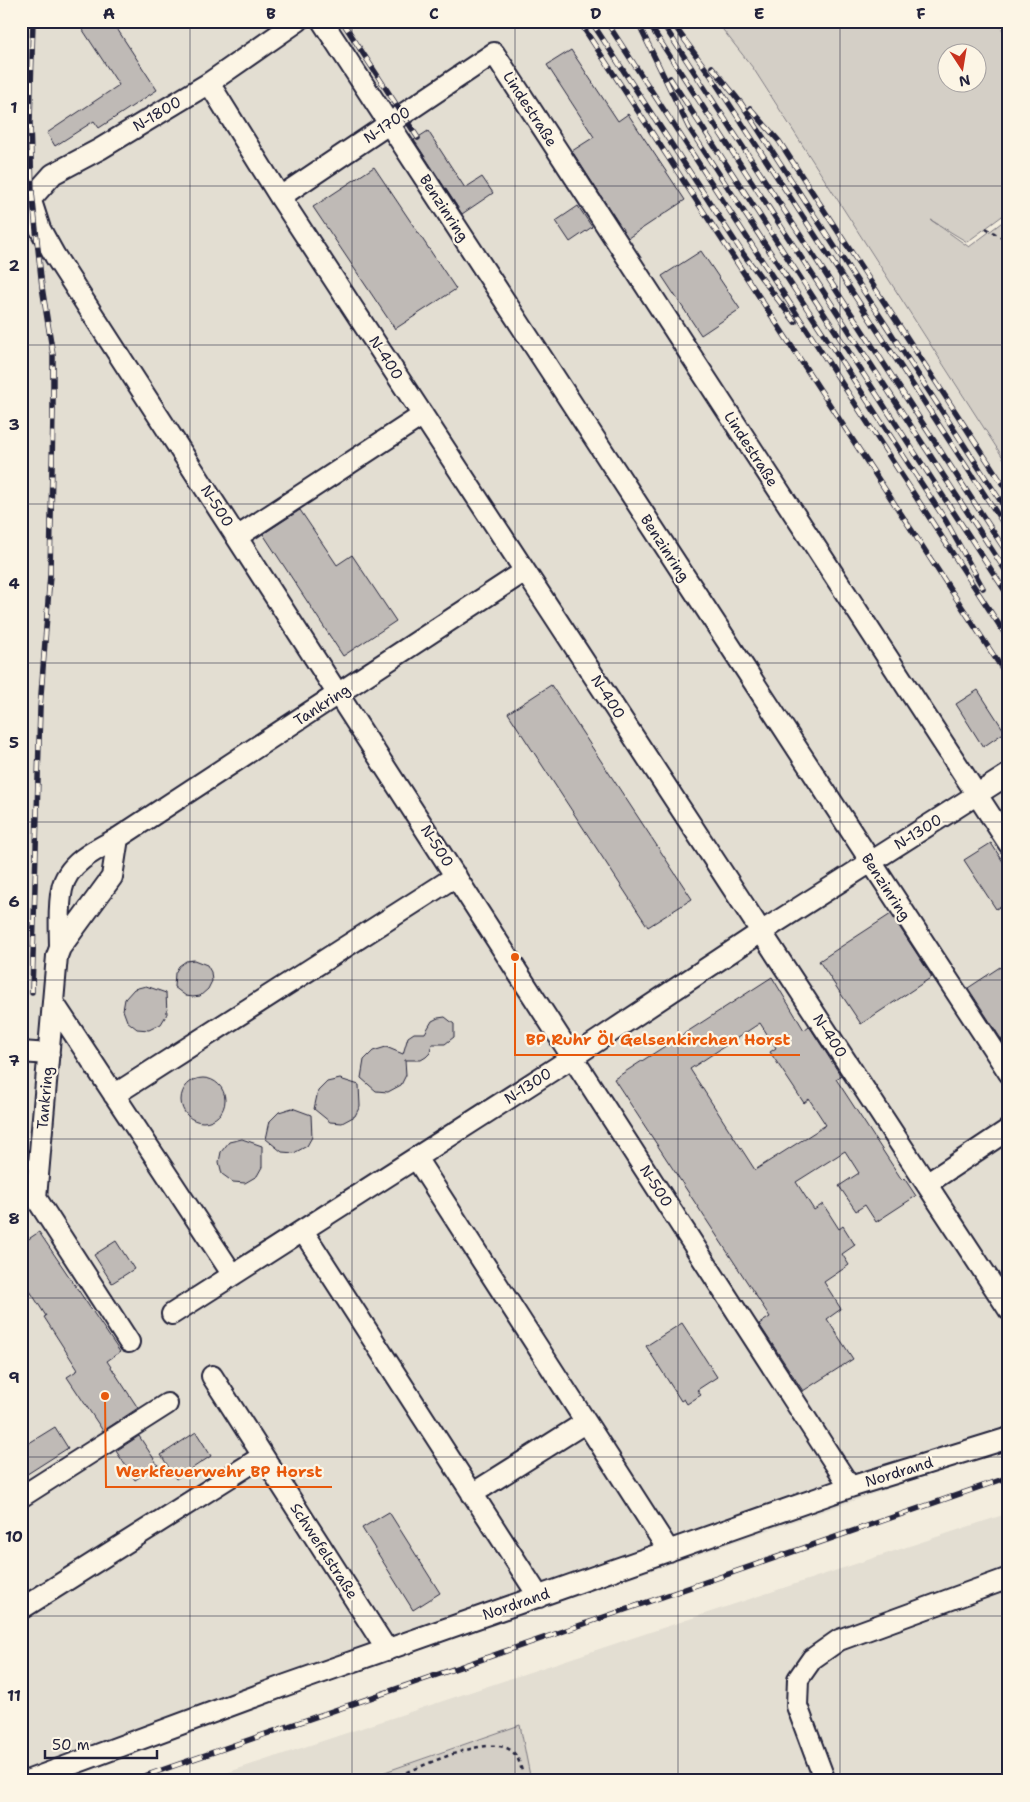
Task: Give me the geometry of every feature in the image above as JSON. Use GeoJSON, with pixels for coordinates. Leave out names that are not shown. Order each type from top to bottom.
{"type":"FeatureCollection","features":[{"type":"Feature","properties":{"kind":"lane","name":"N-1800"},"geometry":{"type":"LineString","coordinates":[[26,206],[53,174],[100,149],[209,83],[298,21]]}},
{"type":"Feature","properties":{"kind":"lane","name":"Benzinring"},"geometry":{"type":"LineString","coordinates":[[322,21],[870,863],[1009,1073]]}},
{"type":"Feature","properties":{"kind":"lane","name":"N-1700"},"geometry":{"type":"LineString","coordinates":[[280,197],[494,53]]}},
{"type":"Feature","properties":{"kind":"lane","name":"Lindestraße"},"geometry":{"type":"LineString","coordinates":[[494,53],[1009,844]]}},
{"type":"Feature","properties":{"kind":"lane","name":"N-400"},"geometry":{"type":"LineString","coordinates":[[209,83],[280,197],[761,932],[928,1183],[1009,1310]]}},
{"type":"Feature","properties":{"kind":"lane","name":"N-500"},"geometry":{"type":"LineString","coordinates":[[26,206],[55,256],[850,1487]]}},
{"type":"Feature","properties":{"kind":"lane"},"geometry":{"type":"LineString","coordinates":[[237,537],[423,415]]}},
{"type":"Feature","properties":{"kind":"lane","name":"Tankring"},"geometry":{"type":"LineString","coordinates":[[129,1342],[29,1197],[49,1054],[60,948],[62,888],[73,868],[93,851],[118,838],[525,570]]}},
{"type":"Feature","properties":{"kind":"lane","name":"N-1300"},"geometry":{"type":"LineString","coordinates":[[172,1314],[573,1057],[761,932],[1009,774]]}},
{"type":"Feature","properties":{"kind":"lane","name":"Tankring"},"geometry":{"type":"LineString","coordinates":[[60,948],[112,877],[118,838]]}},
{"type":"Feature","properties":{"kind":"lane"},"geometry":{"type":"LineString","coordinates":[[114,1095],[456,876]]}},
{"type":"Feature","properties":{"kind":"lane"},"geometry":{"type":"LineString","coordinates":[[53,1002],[233,1275]]}},
{"type":"Feature","properties":{"kind":"lane"},"geometry":{"type":"LineString","coordinates":[[21,1052],[49,1054]]}},
{"type":"Feature","properties":{"kind":"lane"},"geometry":{"type":"LineString","coordinates":[[928,1183],[1009,1129]]}},
{"type":"Feature","properties":{"kind":"lane"},"geometry":{"type":"LineString","coordinates":[[416,1158],[668,1551]]}},
{"type":"Feature","properties":{"kind":"lane"},"geometry":{"type":"LineString","coordinates":[[303,1231],[539,1596]]}},
{"type":"Feature","properties":{"kind":"lane","name":"Schwefelstraße"},"geometry":{"type":"LineString","coordinates":[[212,1376],[387,1650]]}},
{"type":"Feature","properties":{"kind":"lane"},"geometry":{"type":"LineString","coordinates":[[21,1497],[167,1404]]}},
{"type":"Feature","properties":{"kind":"lane"},"geometry":{"type":"LineString","coordinates":[[472,1494],[586,1422]]}},
{"type":"Feature","properties":{"kind":"lane","name":"Nordrand"},"geometry":{"type":"LineString","coordinates":[[25,1781],[387,1650],[850,1487],[1009,1438]]}},
{"type":"Feature","properties":{"kind":"lane"},"geometry":{"type":"LineString","coordinates":[[21,1609],[263,1456]]}},
{"type":"Feature","properties":{"kind":"lane"},"geometry":{"type":"LineString","coordinates":[[825,1781],[797,1706],[798,1680],[812,1659],[839,1640],[1009,1578]]}},
{"type":"Feature","properties":{"kind":"lane"},"geometry":{"type":"LineString","coordinates":[[21,1773],[25,1781]]}},
{"type":"Feature","properties":{"kind":"path"},"geometry":{"type":"LineString","coordinates":[[986,228],[1009,242]]}},
{"type":"Feature","properties":{"kind":"path"},"geometry":{"type":"LineString","coordinates":[[385,1781],[477,1747],[500,1745],[513,1752],[521,1766],[524,1781]]}},
{"type":"Feature","properties":{"kind":"shaded area"},"geometry":{"type":"Polygon","coordinates":[[[21,21],[716,21],[752,68],[1009,468],[1009,1447],[42,1781],[21,1781],[21,21]]]}},
{"type":"Feature","properties":{"kind":"shaded area"},"geometry":{"type":"Polygon","coordinates":[[[716,21],[997,21],[1009,40],[1009,211],[967,242],[931,220],[969,247],[1009,217],[1009,467],[753,68],[716,21]]]}},
{"type":"Feature","properties":{"kind":"shaded area"},"geometry":{"type":"Polygon","coordinates":[[[1009,1513],[1009,1781],[530,1781],[520,1725],[359,1781],[202,1781],[1009,1513]]]}},
{"type":"Feature","properties":{"kind":"shaded area"},"geometry":{"type":"Polygon","coordinates":[[[520,1725],[531,1781],[359,1781],[520,1725]]]}},
{"type":"Feature","properties":{"kind":"building"},"geometry":{"type":"Polygon","coordinates":[[[77,21],[112,21],[157,90],[99,128],[94,121],[55,146],[47,133],[119,85],[77,21]]]}},
{"type":"Feature","properties":{"kind":"building"},"geometry":{"type":"Polygon","coordinates":[[[571,50],[618,121],[628,114],[685,200],[628,238],[572,151],[594,137],[547,65],[571,50]]]}},
{"type":"Feature","properties":{"kind":"building"},"geometry":{"type":"Polygon","coordinates":[[[428,131],[465,188],[482,177],[493,193],[462,214],[414,140],[428,131]]]}},
{"type":"Feature","properties":{"kind":"building"},"geometry":{"type":"Polygon","coordinates":[[[374,167],[456,289],[395,329],[313,207],[374,167]]]}},
{"type":"Feature","properties":{"kind":"building"},"geometry":{"type":"Polygon","coordinates":[[[578,206],[592,227],[570,242],[556,221],[578,206]]]}},
{"type":"Feature","properties":{"kind":"building"},"geometry":{"type":"Polygon","coordinates":[[[701,251],[740,309],[701,335],[662,276],[701,251]]]}},
{"type":"Feature","properties":{"kind":"building"},"geometry":{"type":"Polygon","coordinates":[[[300,510],[337,565],[352,555],[396,621],[343,656],[263,534],[300,510]]]}},
{"type":"Feature","properties":{"kind":"building"},"geometry":{"type":"Polygon","coordinates":[[[551,685],[692,899],[648,927],[508,713],[551,685]]]}},
{"type":"Feature","properties":{"kind":"building"},"geometry":{"type":"Polygon","coordinates":[[[978,690],[1005,732],[983,747],[956,704],[978,690]]]}},
{"type":"Feature","properties":{"kind":"building"},"geometry":{"type":"Polygon","coordinates":[[[991,843],[1009,871],[1009,901],[996,909],[964,860],[991,843]]]}},
{"type":"Feature","properties":{"kind":"building"},"geometry":{"type":"Polygon","coordinates":[[[891,914],[932,977],[861,1024],[819,961],[891,914]]]}},
{"type":"Feature","properties":{"kind":"building"},"geometry":{"type":"Polygon","coordinates":[[[194,960],[207,965],[211,972],[212,981],[208,989],[200,996],[193,997],[186,996],[174,987],[175,973],[179,966],[186,961],[194,960]]]}},
{"type":"Feature","properties":{"kind":"building"},"geometry":{"type":"Polygon","coordinates":[[[1000,967],[1009,980],[1009,1051],[968,988],[1000,967]]]}},
{"type":"Feature","properties":{"kind":"building"},"geometry":{"type":"Polygon","coordinates":[[[772,977],[804,1030],[809,1026],[841,1076],[836,1079],[902,1180],[904,1178],[916,1196],[876,1222],[865,1205],[856,1211],[839,1186],[859,1173],[845,1151],[796,1182],[814,1210],[823,1204],[839,1229],[843,1226],[855,1245],[842,1254],[849,1265],[824,1282],[841,1309],[827,1319],[853,1359],[803,1391],[759,1324],[770,1317],[614,1079],[772,977]],[[760,1023],[690,1069],[755,1170],[826,1125],[809,1099],[804,1103],[770,1052],[776,1048],[760,1023]]]}},
{"type":"Feature","properties":{"kind":"building"},"geometry":{"type":"Polygon","coordinates":[[[146,986],[166,993],[167,1014],[161,1024],[149,1030],[137,1029],[127,1021],[123,1010],[125,999],[134,989],[146,986]]]}},
{"type":"Feature","properties":{"kind":"building"},"geometry":{"type":"Polygon","coordinates":[[[445,1017],[454,1024],[454,1037],[445,1044],[432,1044],[430,1053],[421,1060],[405,1060],[406,1075],[401,1085],[388,1092],[376,1091],[361,1078],[364,1060],[373,1051],[386,1047],[403,1054],[408,1037],[414,1033],[425,1033],[432,1021],[445,1017]]]}},
{"type":"Feature","properties":{"kind":"building"},"geometry":{"type":"Polygon","coordinates":[[[203,1078],[215,1082],[221,1088],[225,1100],[221,1112],[215,1118],[203,1122],[191,1118],[185,1112],[181,1100],[185,1088],[191,1082],[203,1078]]]}},
{"type":"Feature","properties":{"kind":"building"},"geometry":{"type":"Polygon","coordinates":[[[340,1079],[359,1085],[360,1106],[355,1116],[342,1123],[330,1122],[314,1109],[318,1091],[327,1082],[340,1079]]]}},
{"type":"Feature","properties":{"kind":"building"},"geometry":{"type":"Polygon","coordinates":[[[292,1108],[311,1115],[312,1137],[307,1146],[294,1153],[282,1152],[266,1139],[270,1121],[279,1112],[292,1108]]]}},
{"type":"Feature","properties":{"kind":"building"},"geometry":{"type":"Polygon","coordinates":[[[242,1139],[262,1146],[262,1167],[257,1176],[245,1183],[233,1182],[222,1174],[219,1162],[221,1152],[229,1142],[242,1139]]]}},
{"type":"Feature","properties":{"kind":"building"},"geometry":{"type":"Polygon","coordinates":[[[39,1232],[120,1352],[107,1361],[138,1408],[103,1431],[67,1377],[78,1370],[21,1277],[21,1244],[39,1232]]]}},
{"type":"Feature","properties":{"kind":"building"},"geometry":{"type":"Polygon","coordinates":[[[116,1241],[134,1269],[112,1283],[94,1255],[116,1241]]]}},
{"type":"Feature","properties":{"kind":"building"},"geometry":{"type":"Polygon","coordinates":[[[682,1323],[717,1377],[697,1390],[701,1395],[687,1404],[684,1399],[681,1401],[646,1346],[682,1323]]]}},
{"type":"Feature","properties":{"kind":"building"},"geometry":{"type":"Polygon","coordinates":[[[55,1427],[68,1448],[21,1478],[21,1448],[55,1427]]]}},
{"type":"Feature","properties":{"kind":"building"},"geometry":{"type":"Polygon","coordinates":[[[196,1432],[211,1456],[176,1479],[161,1455],[196,1432]]]}},
{"type":"Feature","properties":{"kind":"building"},"geometry":{"type":"Polygon","coordinates":[[[139,1436],[158,1465],[135,1480],[116,1451],[139,1436]]]}},
{"type":"Feature","properties":{"kind":"building"},"geometry":{"type":"Polygon","coordinates":[[[389,1512],[440,1593],[413,1610],[362,1528],[389,1512]]]}},
{"type":"Feature","properties":{"kind":"railway"},"geometry":{"type":"LineString","coordinates":[[32,992],[40,708],[50,575],[53,412],[53,355],[42,287],[32,192],[30,122],[33,21]]}},
{"type":"Feature","properties":{"kind":"railway"},"geometry":{"type":"LineString","coordinates":[[342,21],[418,138]]}},
{"type":"Feature","properties":{"kind":"railway"},"geometry":{"type":"LineString","coordinates":[[579,21],[1009,679]]}},
{"type":"Feature","properties":{"kind":"railway"},"geometry":{"type":"LineString","coordinates":[[591,21],[744,255],[795,322]]}},
{"type":"Feature","properties":{"kind":"railway"},"geometry":{"type":"LineString","coordinates":[[606,21],[1009,640]]}},
{"type":"Feature","properties":{"kind":"railway"},"geometry":{"type":"LineString","coordinates":[[637,21],[689,128],[946,521],[983,588]]}},
{"type":"Feature","properties":{"kind":"railway"},"geometry":{"type":"LineString","coordinates":[[647,21],[1009,576]]}},
{"type":"Feature","properties":{"kind":"railway"},"geometry":{"type":"LineString","coordinates":[[661,21],[1009,556]]}},
{"type":"Feature","properties":{"kind":"railway"},"geometry":{"type":"LineString","coordinates":[[671,21],[711,76],[1009,532]]}},
{"type":"Feature","properties":{"kind":"railway"},"geometry":{"type":"LineString","coordinates":[[712,67],[741,103],[1009,514]]}},
{"type":"Feature","properties":{"kind":"railway"},"geometry":{"type":"LineString","coordinates":[[670,78],[1009,597]]}},
{"type":"Feature","properties":{"kind":"railway"},"geometry":{"type":"LineString","coordinates":[[750,108],[779,141],[1009,494]]}},
{"type":"Feature","properties":{"kind":"railway"},"geometry":{"type":"LineString","coordinates":[[130,1781],[1009,1477]]}},
{"type":"Feature","properties":{"kind":"place","name":"BP Ruhr Öl Gelsenkirchen Horst"},"geometry":{"type":"Point","coordinates":[515,957]}},
{"type":"Feature","properties":{"kind":"place","name":"Werkfeuerwehr BP Horst"},"geometry":{"type":"Point","coordinates":[105,1396]}}]}
